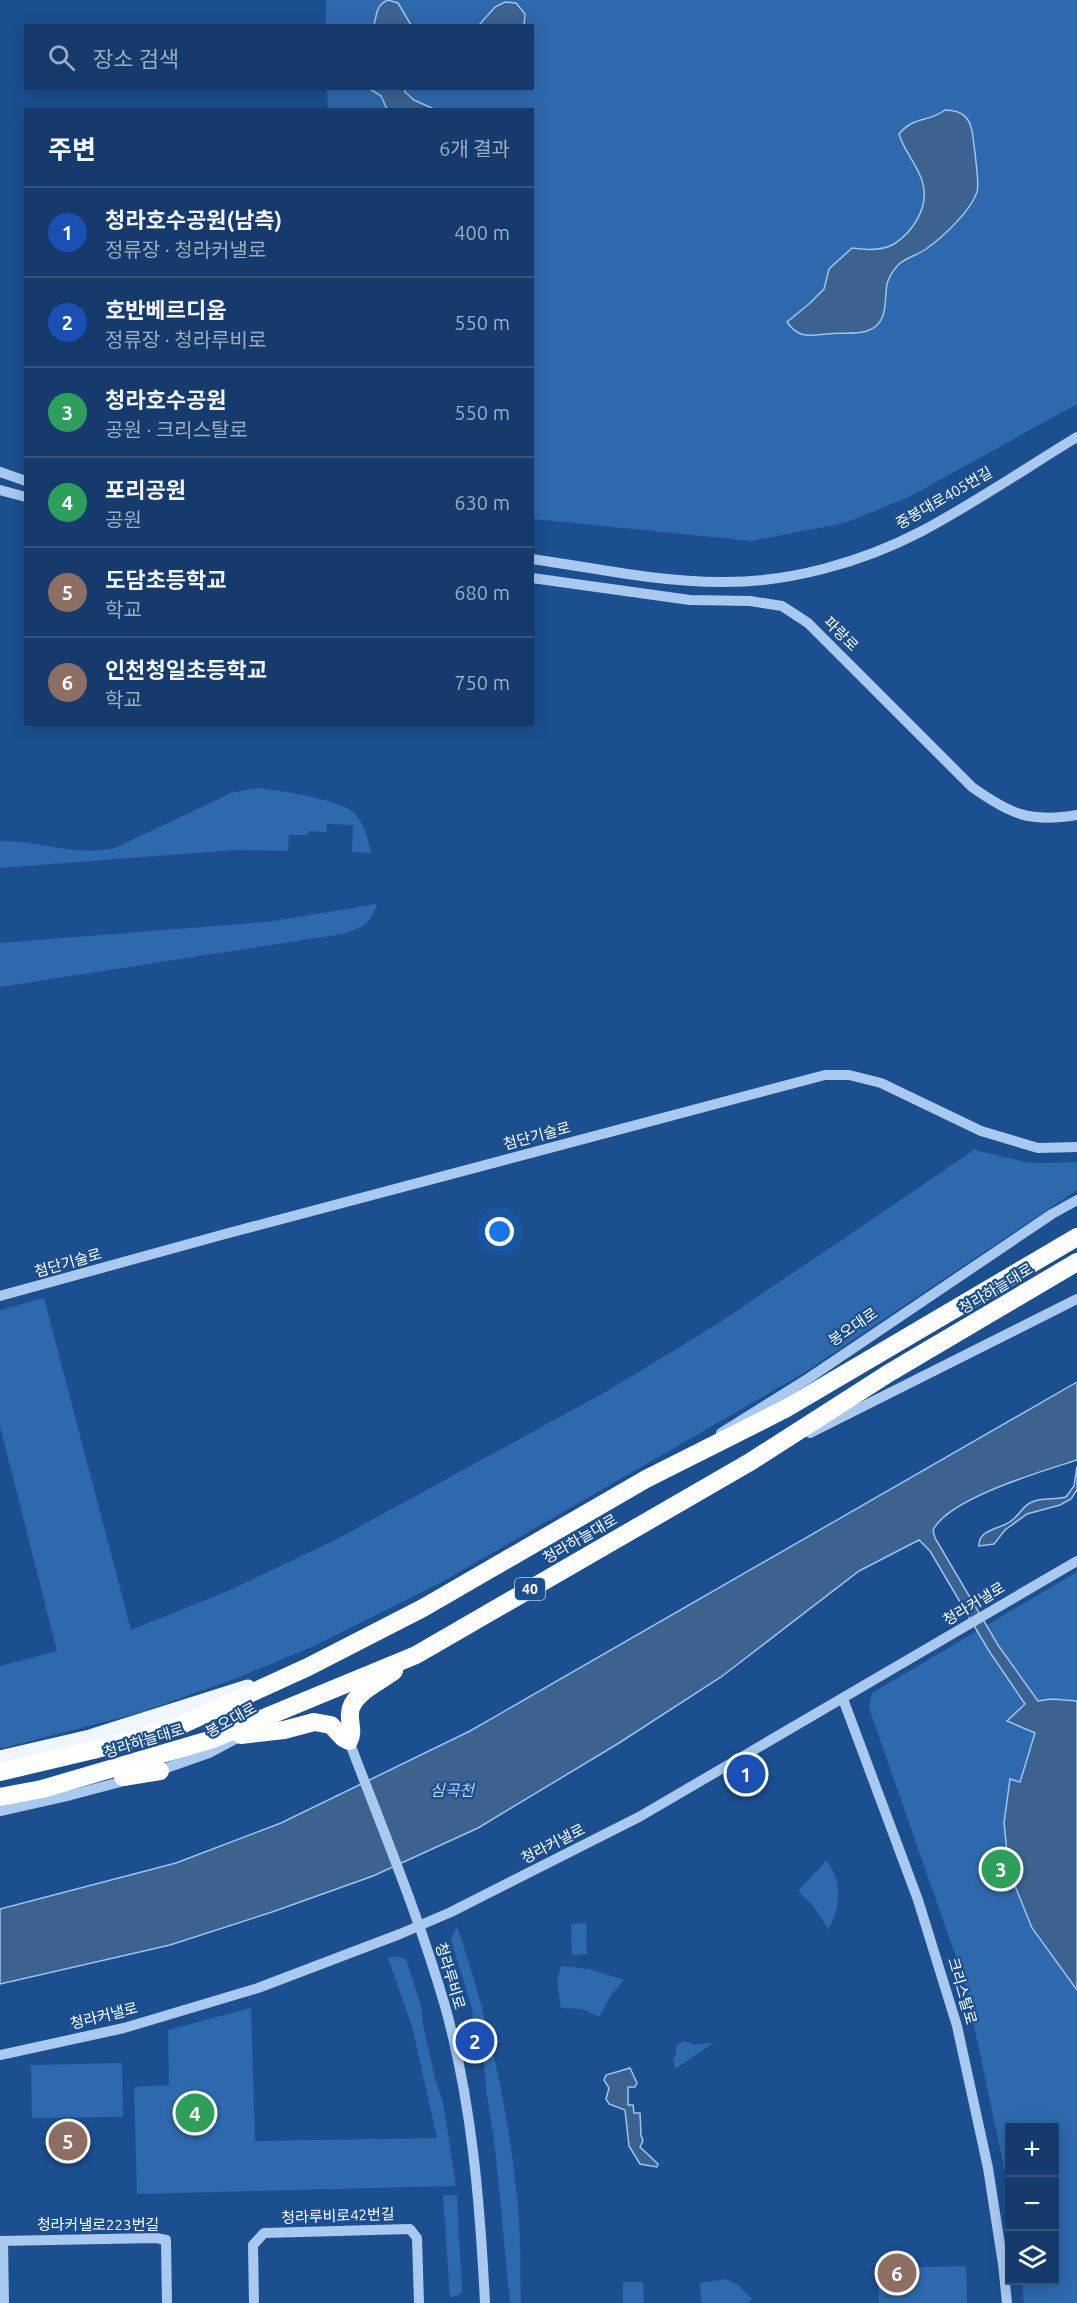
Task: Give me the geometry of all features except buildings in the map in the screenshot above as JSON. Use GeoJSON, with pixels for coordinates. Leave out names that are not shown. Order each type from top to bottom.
{"type":"FeatureCollection","features":[{"type":"Feature","properties":{"kind":"highway","name":"청라하늘대로"},"geometry":{"type":"LineString","coordinates":[[0,1772],[93,1750],[179,1726],[308,1667],[423,1608],[646,1479],[785,1409],[1077,1237]]}},
{"type":"Feature","properties":{"kind":"highway","name":"청라하늘대로"},"geometry":{"type":"LineString","coordinates":[[6,1796],[42,1790],[213,1739],[416,1655],[750,1462],[889,1373],[1077,1262]]}},
{"type":"Feature","properties":{"kind":"highway"},"geometry":{"type":"LineString","coordinates":[[241,1735],[285,1730],[314,1722],[331,1725],[349,1741],[352,1735],[350,1716],[352,1702],[357,1696],[416,1655]]}},
{"type":"Feature","properties":{"kind":"highway"},"geometry":{"type":"LineString","coordinates":[[6,1796],[160,1771]]}},
{"type":"Feature","properties":{"kind":"main road","name":"봉오대로"},"geometry":{"type":"LineString","coordinates":[[0,1758],[145,1722],[308,1667]]}},
{"type":"Feature","properties":{"kind":"street","name":"중봉대로405번길"},"geometry":{"type":"LineString","coordinates":[[534,559],[675,580],[723,582],[767,580],[824,568],[878,551],[922,531],[1077,436]]}},
{"type":"Feature","properties":{"kind":"street"},"geometry":{"type":"LineString","coordinates":[[0,472],[24,480]]}},
{"type":"Feature","properties":{"kind":"street"},"geometry":{"type":"LineString","coordinates":[[0,490],[24,496]]}},
{"type":"Feature","properties":{"kind":"street","name":"파랑로"},"geometry":{"type":"LineString","coordinates":[[534,578],[690,600],[750,601],[782,606],[808,623],[972,787],[1000,807],[1028,818],[1077,815]]}},
{"type":"Feature","properties":{"kind":"street","name":"첨단기술로"},"geometry":{"type":"LineString","coordinates":[[0,1296],[825,1075],[849,1075],[881,1083],[981,1131],[1038,1148],[1077,1147]]}},
{"type":"Feature","properties":{"kind":"street","name":"봉오대로"},"geometry":{"type":"LineString","coordinates":[[646,1479],[809,1378],[1052,1214],[1077,1200]]}},
{"type":"Feature","properties":{"kind":"street","name":"40"},"geometry":{"type":"LineString","coordinates":[[750,1462],[1077,1299]]}},
{"type":"Feature","properties":{"kind":"street","name":"청라커낼로"},"geometry":{"type":"LineString","coordinates":[[0,2055],[124,2028],[258,1988],[419,1926],[639,1817],[1077,1561]]}},
{"type":"Feature","properties":{"kind":"street","name":"크리스탈로"},"geometry":{"type":"LineString","coordinates":[[843,1699],[918,1900],[957,2026],[984,2149],[1003,2264],[1007,2303]]}},
{"type":"Feature","properties":{"kind":"street","name":"봉오대로"},"geometry":{"type":"LineString","coordinates":[[0,1811],[160,1771],[209,1753],[302,1702]]}},
{"type":"Feature","properties":{"kind":"street","name":"청라루비로"},"geometry":{"type":"LineString","coordinates":[[349,1741],[419,1926],[445,2006],[471,2129],[479,2200],[485,2303]]}},
{"type":"Feature","properties":{"kind":"street","name":"청라루비로42번길"},"geometry":{"type":"LineString","coordinates":[[255,2303],[254,2245],[264,2234],[410,2229],[417,2238],[419,2303]]}},
{"type":"Feature","properties":{"kind":"street","name":"청라커낼로223번길"},"geometry":{"type":"LineString","coordinates":[[4,2303],[1,2241],[156,2238],[166,2240],[167,2303]]}},
{"type":"Feature","properties":{"kind":"shaded area"},"geometry":{"type":"Polygon","coordinates":[[[326,0],[1077,0],[1077,404],[909,497],[845,523],[752,541],[534,519],[534,108],[328,108],[327,90],[534,90],[534,24],[326,24],[326,0]]]}},
{"type":"Feature","properties":{"kind":"shaded area"},"geometry":{"type":"Polygon","coordinates":[[[256,788],[320,799],[345,807],[356,815],[362,825],[371,853],[352,852],[353,825],[327,824],[326,832],[308,831],[308,835],[289,835],[288,851],[235,850],[0,868],[0,841],[86,851],[115,848],[231,793],[256,788]]]}},
{"type":"Feature","properties":{"kind":"shaded area"},"geometry":{"type":"Polygon","coordinates":[[[377,904],[372,917],[365,924],[342,934],[0,987],[0,943],[267,922],[377,904]]]}},
{"type":"Feature","properties":{"kind":"shaded area"},"geometry":{"type":"Polygon","coordinates":[[[974,1150],[1030,1163],[1077,1162],[1077,1190],[802,1374],[442,1582],[314,1646],[237,1678],[142,1712],[0,1749],[0,1666],[57,1651],[0,1426],[0,1310],[44,1298],[131,1630],[228,1591],[337,1539],[609,1390],[722,1321],[974,1150]]]}},
{"type":"Feature","properties":{"kind":"shaded area"},"geometry":{"type":"Polygon","coordinates":[[[1077,1572],[1077,2303],[1024,2303],[1022,2285],[1059,2285],[1059,2123],[1005,2123],[1005,2172],[965,1983],[869,1708],[872,1693],[1077,1572]]]}},
{"type":"Feature","properties":{"kind":"shaded area"},"geometry":{"type":"Polygon","coordinates":[[[826,1861],[838,1885],[836,1913],[828,1929],[814,1907],[798,1891],[826,1861]]]}},
{"type":"Feature","properties":{"kind":"shaded area"},"geometry":{"type":"Polygon","coordinates":[[[586,1923],[587,1954],[572,1955],[571,1924],[586,1923]]]}},
{"type":"Feature","properties":{"kind":"shaded area"},"geometry":{"type":"Polygon","coordinates":[[[457,1926],[487,2027],[508,2129],[520,2237],[521,2303],[510,2303],[495,2147],[484,2064],[472,2008],[451,1940],[457,1926]]]}},
{"type":"Feature","properties":{"kind":"shaded area"},"geometry":{"type":"Polygon","coordinates":[[[394,1956],[406,1959],[421,2006],[436,2082],[443,2102],[456,2186],[137,2194],[134,2087],[169,2085],[168,2030],[251,2008],[255,2141],[437,2138],[412,2026],[388,1958],[394,1956]]]}},
{"type":"Feature","properties":{"kind":"shaded area"},"geometry":{"type":"Polygon","coordinates":[[[561,1966],[589,1969],[624,1980],[611,1995],[599,2017],[583,2009],[561,2008],[557,1981],[561,1966]]]}},
{"type":"Feature","properties":{"kind":"shaded area"},"geometry":{"type":"Polygon","coordinates":[[[684,2041],[696,2045],[715,2042],[675,2069],[673,2060],[676,2055],[676,2046],[684,2041]]]}},
{"type":"Feature","properties":{"kind":"shaded area"},"geometry":{"type":"Polygon","coordinates":[[[122,2063],[123,2117],[32,2118],[31,2065],[122,2063]]]}},
{"type":"Feature","properties":{"kind":"shaded area"},"geometry":{"type":"Polygon","coordinates":[[[443,2195],[457,2195],[462,2292],[450,2297],[443,2195]]]}},
{"type":"Feature","properties":{"kind":"shaded area"},"geometry":{"type":"Polygon","coordinates":[[[966,2266],[967,2303],[879,2303],[878,2268],[966,2266]]]}},
{"type":"Feature","properties":{"kind":"shaded area"},"geometry":{"type":"Polygon","coordinates":[[[726,2279],[738,2285],[752,2299],[748,2303],[701,2303],[700,2283],[726,2279]]]}},
{"type":"Feature","properties":{"kind":"shaded area"},"geometry":{"type":"Polygon","coordinates":[[[623,2282],[643,2282],[644,2303],[623,2303],[623,2282]]]}},
{"type":"Feature","properties":{"kind":"water"},"geometry":{"type":"Polygon","coordinates":[[[388,0],[398,3],[410,24],[374,24],[379,7],[388,0]]]}},
{"type":"Feature","properties":{"kind":"water"},"geometry":{"type":"Polygon","coordinates":[[[505,2],[516,3],[525,14],[524,24],[480,24],[495,7],[505,2]]]}},
{"type":"Feature","properties":{"kind":"water"},"geometry":{"type":"Polygon","coordinates":[[[372,90],[405,90],[414,100],[432,108],[387,108],[381,96],[372,90]]]}},
{"type":"Feature","properties":{"kind":"water"},"geometry":{"type":"Polygon","coordinates":[[[945,110],[965,116],[972,130],[978,188],[968,208],[955,224],[933,244],[896,267],[887,284],[882,318],[874,328],[857,333],[814,335],[804,335],[795,331],[787,322],[824,289],[829,269],[852,248],[884,248],[901,239],[913,226],[924,201],[923,184],[899,134],[916,121],[933,117],[945,110]]]}},
{"type":"Feature","properties":{"kind":"water","name":"심곡천"},"geometry":{"type":"Polygon","coordinates":[[[1077,1382],[1077,1460],[998,1487],[977,1497],[942,1518],[933,1530],[935,1538],[998,1645],[1038,1701],[1052,1699],[1077,1701],[1077,1990],[1032,1928],[1009,1871],[1004,1823],[1010,1779],[1020,1782],[1035,1733],[1007,1721],[1025,1704],[989,1651],[930,1551],[919,1540],[859,1571],[721,1677],[619,1743],[478,1828],[373,1876],[272,1912],[170,1945],[0,1984],[0,1909],[176,1863],[281,1823],[470,1731],[1077,1382]]]}},
{"type":"Feature","properties":{"kind":"water"},"geometry":{"type":"Polygon","coordinates":[[[1077,1466],[1077,1490],[1071,1499],[1060,1505],[1027,1514],[1005,1530],[994,1544],[979,1546],[982,1536],[1007,1524],[1029,1503],[1036,1500],[1066,1497],[1074,1486],[1077,1466]]]}},
{"type":"Feature","properties":{"kind":"water"},"geometry":{"type":"Polygon","coordinates":[[[630,2068],[637,2083],[635,2087],[628,2087],[628,2105],[633,2105],[634,2113],[640,2113],[643,2141],[640,2147],[658,2164],[657,2167],[640,2164],[629,2146],[625,2110],[609,2104],[606,2099],[609,2088],[604,2080],[606,2075],[630,2068]]]}},
{"type":"Feature","properties":{"kind":"place","name":"청라호수공원(남측)"},"geometry":{"type":"Point","coordinates":[746,1774]}},
{"type":"Feature","properties":{"kind":"place","name":"청라호수공원"},"geometry":{"type":"Point","coordinates":[1001,1869]}},
{"type":"Feature","properties":{"kind":"place","name":"호반베르디움"},"geometry":{"type":"Point","coordinates":[475,2041]}},
{"type":"Feature","properties":{"kind":"place","name":"포리공원"},"geometry":{"type":"Point","coordinates":[195,2113]}},
{"type":"Feature","properties":{"kind":"place","name":"도담초등학교"},"geometry":{"type":"Point","coordinates":[68,2141]}},
{"type":"Feature","properties":{"kind":"place","name":"인천청일초등학교"},"geometry":{"type":"Point","coordinates":[897,2273]}}]}
